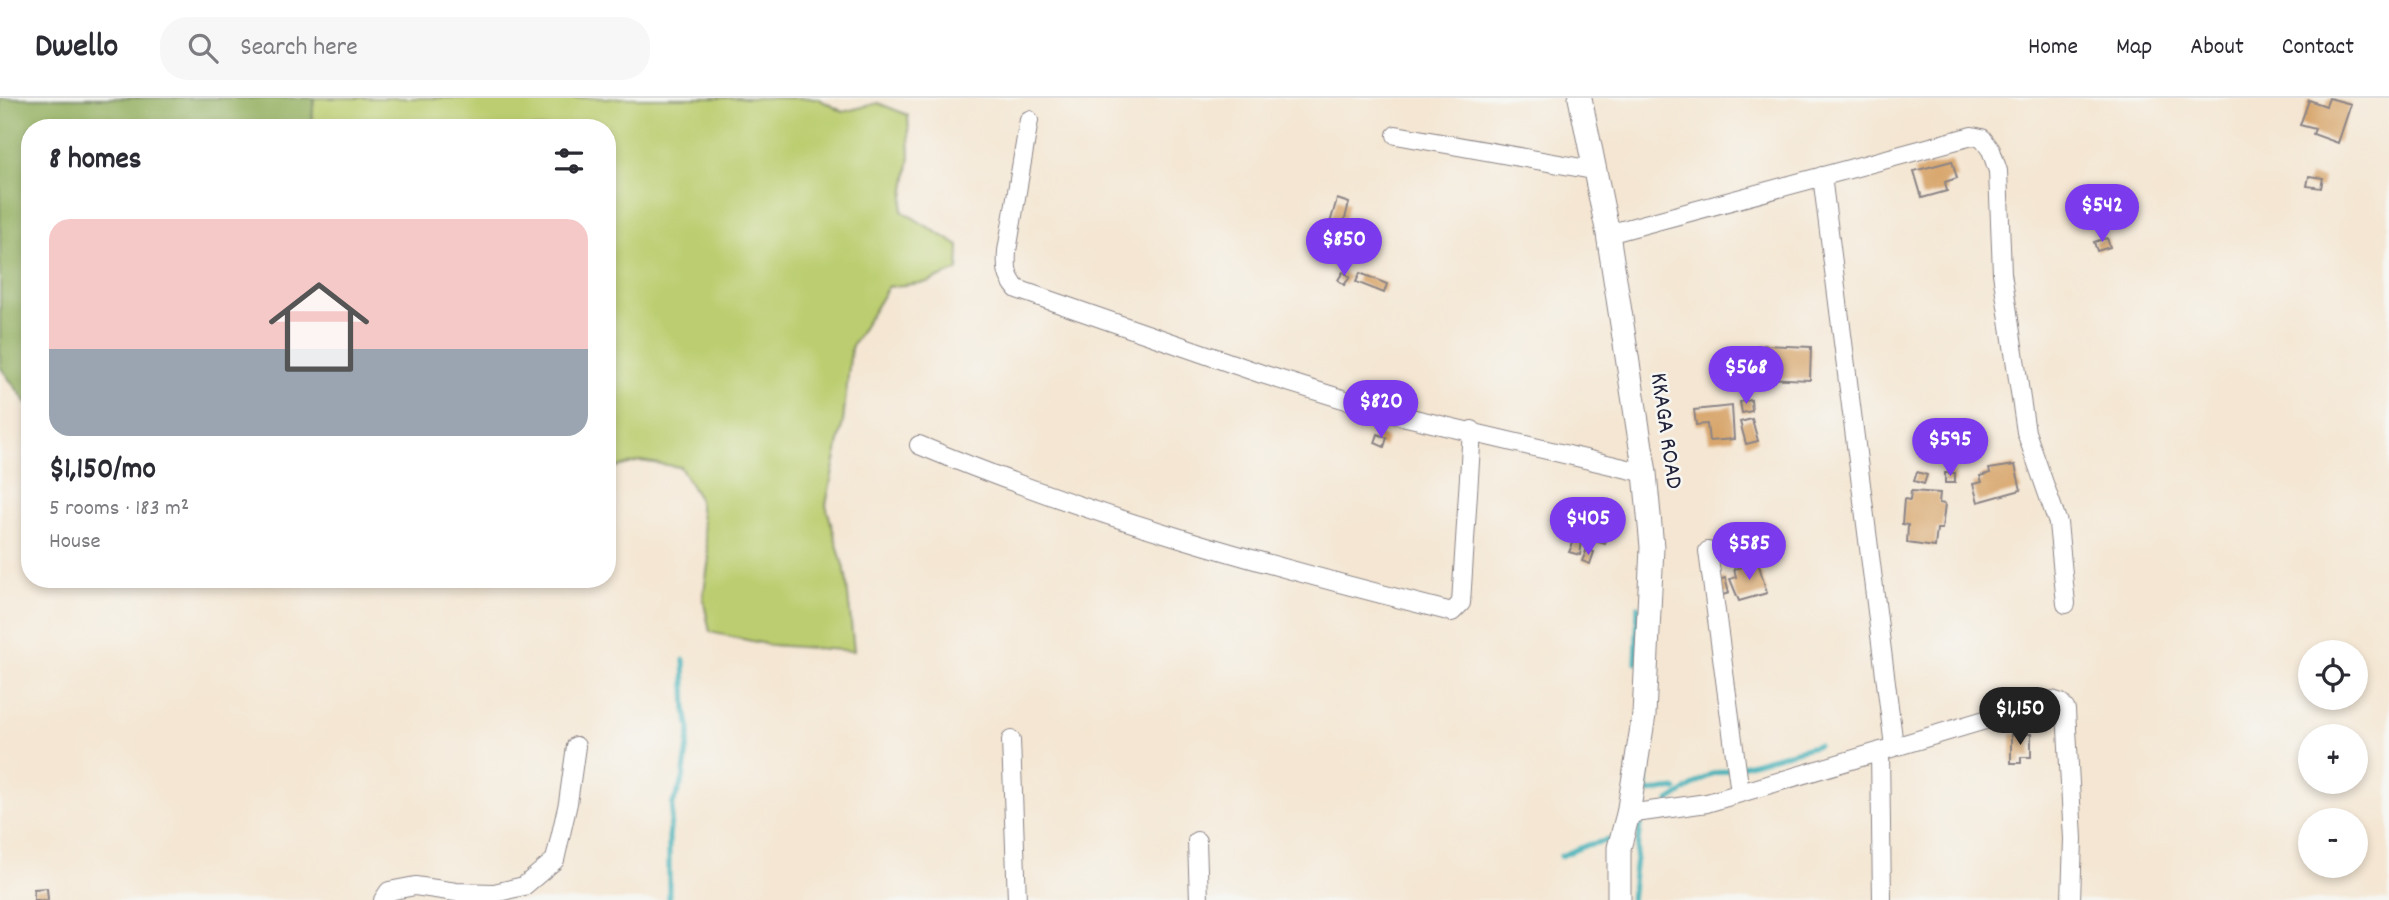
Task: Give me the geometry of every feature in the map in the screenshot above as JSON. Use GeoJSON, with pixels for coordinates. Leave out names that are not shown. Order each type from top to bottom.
{"type":"FeatureCollection","features":[{"type":"Feature","properties":{"kind":"street","name":"KKAGA ROAD"},"geometry":{"type":"LineString","coordinates":[[1580,98],[1608,234],[1645,473],[1652,547],[1645,689],[1628,814],[1619,848],[1619,900]]}},
{"type":"Feature","properties":{"kind":"street"},"geometry":{"type":"LineString","coordinates":[[1029,120],[1007,251],[1006,268],[1009,279],[1017,289],[1262,374],[1385,412],[1472,430],[1645,473]]}},
{"type":"Feature","properties":{"kind":"street"},"geometry":{"type":"LineString","coordinates":[[1396,135],[1593,170]]}},
{"type":"Feature","properties":{"kind":"street"},"geometry":{"type":"LineString","coordinates":[[1608,234],[1972,136],[1982,138],[1991,150],[1998,171],[2002,273],[2026,432],[2058,523],[2066,604]]}},
{"type":"Feature","properties":{"kind":"street"},"geometry":{"type":"LineString","coordinates":[[1822,176],[1887,749],[1882,900]]}},
{"type":"Feature","properties":{"kind":"street"},"geometry":{"type":"LineString","coordinates":[[919,445],[962,463],[1204,547],[1452,612],[1461,603],[1472,430]]}},
{"type":"Feature","properties":{"kind":"street"},"geometry":{"type":"LineString","coordinates":[[1708,551],[1740,793]]}},
{"type":"Feature","properties":{"kind":"street"},"geometry":{"type":"LineString","coordinates":[[1628,814],[1707,803],[2052,700],[2061,703],[2066,710],[2073,839],[2071,900]]}},
{"type":"Feature","properties":{"kind":"street"},"geometry":{"type":"LineString","coordinates":[[1011,740],[1017,900]]}},
{"type":"Feature","properties":{"kind":"street"},"geometry":{"type":"LineString","coordinates":[[383,900],[389,891],[415,886],[456,892],[494,893],[524,886],[555,860],[568,803],[576,746]]}},
{"type":"Feature","properties":{"kind":"street"},"geometry":{"type":"LineString","coordinates":[[1197,841],[1199,900]]}},
{"type":"Feature","properties":{"kind":"green space"},"geometry":{"type":"Polygon","coordinates":[[[0,98],[314,98],[312,119],[21,119],[21,395],[0,367],[0,98]]]}},
{"type":"Feature","properties":{"kind":"green space"},"geometry":{"type":"Polygon","coordinates":[[[314,98],[817,98],[843,112],[878,103],[908,115],[910,156],[902,211],[959,246],[958,270],[928,282],[888,287],[851,348],[843,422],[826,505],[846,576],[854,651],[770,645],[710,632],[703,598],[709,559],[698,497],[680,467],[640,461],[616,468],[616,119],[312,119],[314,98]]]}},
{"type":"Feature","properties":{"kind":"building"},"geometry":{"type":"Polygon","coordinates":[[[2329,98],[2351,104],[2338,143],[2313,134],[2315,129],[2300,125],[2309,100],[2326,106],[2329,98]]]}},
{"type":"Feature","properties":{"kind":"building"},"geometry":{"type":"Polygon","coordinates":[[[1952,161],[1957,178],[1945,182],[1947,191],[1922,198],[1914,171],[1952,161]]]}},
{"type":"Feature","properties":{"kind":"building"},"geometry":{"type":"Polygon","coordinates":[[[2309,176],[2323,178],[2321,188],[2307,186],[2309,176]]]}},
{"type":"Feature","properties":{"kind":"building"},"geometry":{"type":"Polygon","coordinates":[[[1337,199],[1349,203],[1341,234],[1328,230],[1337,199]]]}},
{"type":"Feature","properties":{"kind":"building"},"geometry":{"type":"Polygon","coordinates":[[[1352,232],[1361,235],[1353,263],[1344,260],[1352,232]]]}},
{"type":"Feature","properties":{"kind":"building"},"geometry":{"type":"Polygon","coordinates":[[[2107,238],[2110,247],[2097,251],[2094,242],[2107,238]]]}},
{"type":"Feature","properties":{"kind":"building"},"geometry":{"type":"Polygon","coordinates":[[[1343,272],[1350,277],[1344,285],[1338,280],[1343,272]]]}},
{"type":"Feature","properties":{"kind":"building"},"geometry":{"type":"Polygon","coordinates":[[[1360,273],[1387,284],[1384,293],[1356,282],[1360,273]]]}},
{"type":"Feature","properties":{"kind":"building"},"geometry":{"type":"Polygon","coordinates":[[[1764,345],[1811,347],[1810,380],[1763,378],[1764,345]]]}},
{"type":"Feature","properties":{"kind":"building"},"geometry":{"type":"Polygon","coordinates":[[[1751,400],[1752,411],[1742,413],[1740,402],[1751,400]]]}},
{"type":"Feature","properties":{"kind":"building"},"geometry":{"type":"Polygon","coordinates":[[[1732,406],[1734,439],[1709,441],[1707,424],[1696,425],[1694,410],[1732,406]]]}},
{"type":"Feature","properties":{"kind":"building"},"geometry":{"type":"Polygon","coordinates":[[[1752,419],[1758,441],[1746,444],[1740,422],[1752,419]]]}},
{"type":"Feature","properties":{"kind":"building"},"geometry":{"type":"Polygon","coordinates":[[[1378,434],[1387,438],[1384,447],[1375,443],[1378,434]]]}},
{"type":"Feature","properties":{"kind":"building"},"geometry":{"type":"Polygon","coordinates":[[[2015,465],[2021,490],[1978,502],[1973,484],[1982,482],[1980,476],[1990,473],[1989,469],[2015,465]]]}},
{"type":"Feature","properties":{"kind":"building"},"geometry":{"type":"Polygon","coordinates":[[[1917,472],[1927,475],[1924,484],[1914,481],[1917,472]]]}},
{"type":"Feature","properties":{"kind":"building"},"geometry":{"type":"Polygon","coordinates":[[[1945,473],[1955,473],[1955,483],[1945,483],[1945,473]]]}},
{"type":"Feature","properties":{"kind":"building"},"geometry":{"type":"Polygon","coordinates":[[[1911,491],[1940,493],[1939,503],[1945,504],[1942,529],[1937,529],[1935,547],[1907,543],[1908,525],[1902,524],[1904,499],[1910,500],[1911,491]]]}},
{"type":"Feature","properties":{"kind":"building"},"geometry":{"type":"Polygon","coordinates":[[[1596,526],[1609,530],[1605,544],[1592,540],[1596,526]]]}},
{"type":"Feature","properties":{"kind":"building"},"geometry":{"type":"Polygon","coordinates":[[[1574,541],[1582,542],[1580,555],[1569,552],[1574,541]]]}},
{"type":"Feature","properties":{"kind":"building"},"geometry":{"type":"Polygon","coordinates":[[[1587,549],[1594,552],[1590,564],[1582,561],[1587,549]]]}},
{"type":"Feature","properties":{"kind":"building"},"geometry":{"type":"Polygon","coordinates":[[[1758,562],[1767,593],[1739,601],[1730,579],[1736,577],[1734,569],[1758,562]]]}},
{"type":"Feature","properties":{"kind":"building"},"geometry":{"type":"Polygon","coordinates":[[[1725,578],[1729,593],[1723,595],[1719,580],[1725,578]]]}},
{"type":"Feature","properties":{"kind":"building"},"geometry":{"type":"Polygon","coordinates":[[[2011,734],[2031,734],[2031,757],[2021,757],[2021,763],[2011,763],[2011,734]]]}},
{"type":"Feature","properties":{"kind":"building"},"geometry":{"type":"Polygon","coordinates":[[[47,888],[48,900],[34,900],[34,889],[47,888]]]}},
{"type":"Feature","properties":{"kind":"waterway"},"geometry":{"type":"LineString","coordinates":[[1636,663],[1638,607]]}},
{"type":"Feature","properties":{"kind":"waterway"},"geometry":{"type":"LineString","coordinates":[[669,900],[669,837],[673,803],[683,780],[690,729],[686,711],[684,660]]}},
{"type":"Feature","properties":{"kind":"waterway"},"geometry":{"type":"LineString","coordinates":[[1669,801],[1709,775],[1818,745]]}},
{"type":"Feature","properties":{"kind":"waterway"},"geometry":{"type":"LineString","coordinates":[[1646,767],[1647,792],[1676,789]]}},
{"type":"Feature","properties":{"kind":"waterway"},"geometry":{"type":"LineString","coordinates":[[1631,900],[1641,817]]}},
{"type":"Feature","properties":{"kind":"waterway"},"geometry":{"type":"LineString","coordinates":[[1561,856],[1587,845],[1614,839]]}}]}
